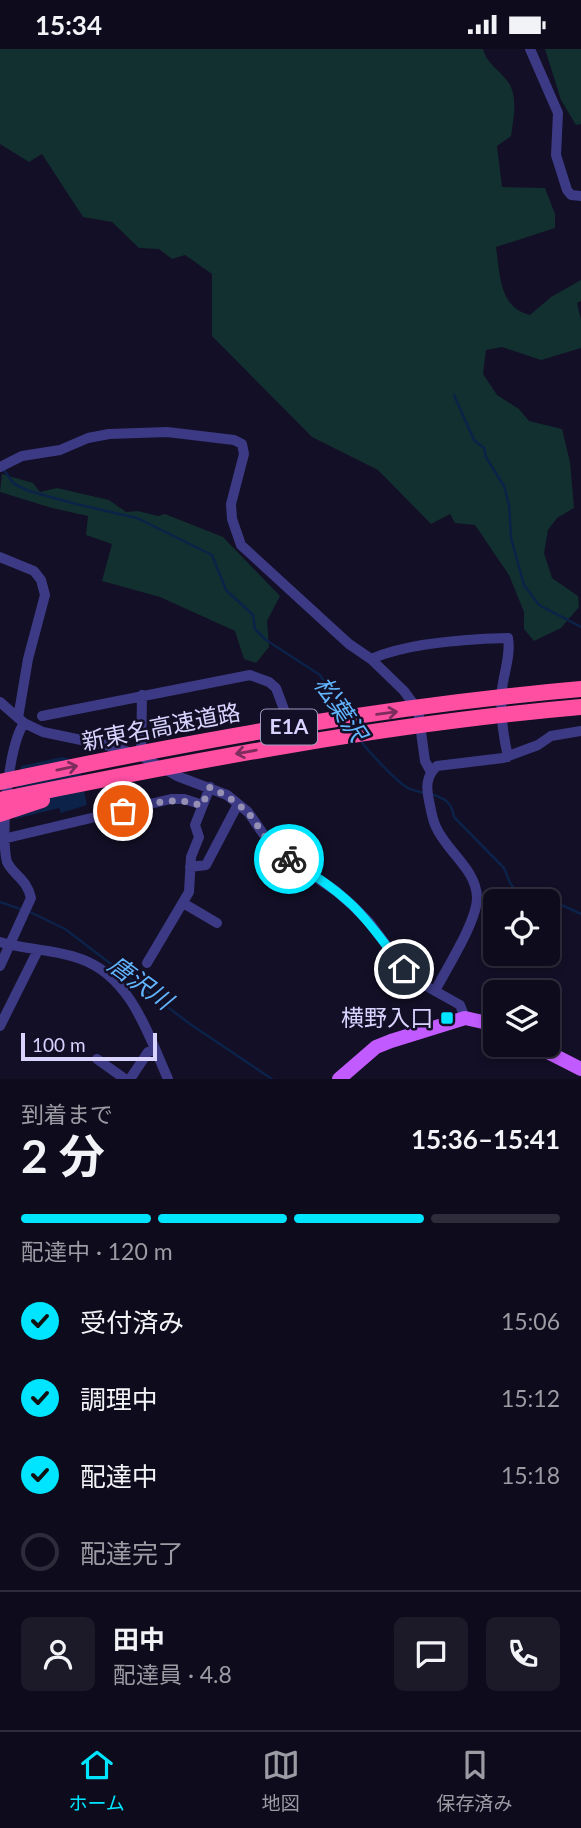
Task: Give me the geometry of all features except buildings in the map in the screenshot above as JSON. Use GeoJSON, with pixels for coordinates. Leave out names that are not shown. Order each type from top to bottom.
{"type":"FeatureCollection","features":[{"type":"Feature","properties":{"kind":"highway","name":"新東名高速道路"},"geometry":{"type":"LineString","coordinates":[[0,782],[239,735],[451,704],[581,689]]}},
{"type":"Feature","properties":{"kind":"highway","name":"新東名高速道路"},"geometry":{"type":"LineString","coordinates":[[0,800],[341,736],[581,707]]}},
{"type":"Feature","properties":{"kind":"highway"},"geometry":{"type":"LineString","coordinates":[[0,814],[118,776]]}},
{"type":"Feature","properties":{"kind":"main road"},"geometry":{"type":"LineString","coordinates":[[339,1079],[376,1048],[465,1019],[483,1022]]}},
{"type":"Feature","properties":{"kind":"main road"},"geometry":{"type":"LineString","coordinates":[[558,1057],[581,1069]]}},
{"type":"Feature","properties":{"kind":"street"},"geometry":{"type":"LineString","coordinates":[[530,49],[558,113],[556,155],[567,190],[571,195],[581,196]]}},
{"type":"Feature","properties":{"kind":"street"},"geometry":{"type":"LineString","coordinates":[[0,467],[22,456],[60,450],[88,439],[117,433],[167,432],[234,440],[242,444],[244,454],[231,504],[241,545],[349,644],[371,659],[404,691],[418,710],[425,761],[431,772],[428,791],[435,826],[444,842],[472,877],[477,897],[473,916],[435,991]]}},
{"type":"Feature","properties":{"kind":"street"},"geometry":{"type":"LineString","coordinates":[[0,557],[34,571],[41,580],[45,595],[28,659],[21,720],[9,767],[2,817],[4,866],[29,887],[31,898],[5,944],[0,966]]}},
{"type":"Feature","properties":{"kind":"street"},"geometry":{"type":"LineString","coordinates":[[371,659],[384,653],[447,643],[508,638],[509,656],[501,710],[508,757]]}},
{"type":"Feature","properties":{"kind":"street"},"geometry":{"type":"LineString","coordinates":[[43,716],[250,675],[269,682],[276,688],[298,748]]}},
{"type":"Feature","properties":{"kind":"street"},"geometry":{"type":"LineString","coordinates":[[141,756],[142,695]]}},
{"type":"Feature","properties":{"kind":"street"},"geometry":{"type":"LineString","coordinates":[[0,702],[21,720],[43,733],[110,746],[141,756],[177,776],[210,787],[238,804],[248,812],[273,848],[352,905],[369,922],[404,969],[419,982],[460,1005],[465,1019]]}},
{"type":"Feature","properties":{"kind":"street"},"geometry":{"type":"LineString","coordinates":[[431,772],[438,767],[508,757],[538,745],[551,736],[581,731]]}},
{"type":"Feature","properties":{"kind":"street"},"geometry":{"type":"LineString","coordinates":[[147,963],[189,892],[191,857],[199,837],[195,825],[210,787]]}},
{"type":"Feature","properties":{"kind":"street"},"geometry":{"type":"LineString","coordinates":[[3,839],[171,799],[184,799],[202,806]]}},
{"type":"Feature","properties":{"kind":"street"},"geometry":{"type":"LineString","coordinates":[[190,867],[206,865],[238,804]]}},
{"type":"Feature","properties":{"kind":"street"},"geometry":{"type":"LineString","coordinates":[[183,903],[217,923]]}},
{"type":"Feature","properties":{"kind":"street"},"geometry":{"type":"LineString","coordinates":[[5,944],[79,958],[99,967],[124,991],[143,1019],[168,1079]]}},
{"type":"Feature","properties":{"kind":"street"},"geometry":{"type":"LineString","coordinates":[[0,1026],[38,950]]}},
{"type":"Feature","properties":{"kind":"street"},"geometry":{"type":"LineString","coordinates":[[97,1059],[127,1079],[148,1052],[155,1049]]}},
{"type":"Feature","properties":{"kind":"green space"},"geometry":{"type":"Polygon","coordinates":[[[0,49],[483,49],[488,60],[510,85],[514,97],[511,136],[497,146],[502,187],[545,188],[555,214],[555,228],[496,247],[503,289],[512,305],[530,315],[551,297],[581,280],[581,301],[577,303],[581,320],[581,348],[541,360],[502,347],[486,350],[483,374],[497,395],[519,409],[529,421],[562,429],[570,462],[574,508],[557,518],[548,530],[544,553],[552,578],[578,596],[579,607],[561,628],[534,641],[524,629],[524,612],[509,575],[475,525],[455,523],[450,514],[431,524],[378,470],[312,437],[212,336],[212,274],[185,255],[172,259],[159,249],[139,248],[112,222],[83,217],[42,154],[29,162],[0,144],[0,49]]]}},
{"type":"Feature","properties":{"kind":"green space"},"geometry":{"type":"Polygon","coordinates":[[[545,49],[581,49],[581,124],[576,125],[561,100],[545,49]]]}},
{"type":"Feature","properties":{"kind":"green space"},"geometry":{"type":"Polygon","coordinates":[[[2,474],[33,483],[40,492],[57,488],[109,500],[126,512],[138,511],[158,516],[165,514],[223,537],[280,596],[267,621],[269,647],[256,663],[244,659],[235,631],[160,597],[102,581],[112,544],[86,535],[88,516],[0,492],[2,474]]]}},
{"type":"Feature","properties":{"kind":"water"},"geometry":{"type":"Polygon","coordinates":[[[62,757],[78,761],[87,805],[61,813],[59,808],[15,819],[13,804],[21,766],[62,757]]]}},
{"type":"Feature","properties":{"kind":"waterway"},"geometry":{"type":"LineString","coordinates":[[454,395],[474,440],[484,448],[486,457],[504,486],[509,505],[511,538],[524,585],[539,605],[581,627]]}},
{"type":"Feature","properties":{"kind":"waterway","name":"松葉沢"},"geometry":{"type":"LineString","coordinates":[[4,470],[14,484],[29,491],[137,518],[212,555],[226,590],[253,615],[255,629],[266,640],[320,675],[344,711]]}},
{"type":"Feature","properties":{"kind":"waterway","name":"松葉沢"},"geometry":{"type":"LineString","coordinates":[[361,741],[404,785],[424,793]]}},
{"type":"Feature","properties":{"kind":"waterway","name":"松葉沢"},"geometry":{"type":"LineString","coordinates":[[431,794],[449,804],[454,817],[504,868],[515,889]]}},
{"type":"Feature","properties":{"kind":"waterway","name":"唐沢川"},"geometry":{"type":"LineString","coordinates":[[0,902],[23,910]]}},
{"type":"Feature","properties":{"kind":"waterway","name":"松葉沢"},"geometry":{"type":"LineString","coordinates":[[560,904],[581,914]]}},
{"type":"Feature","properties":{"kind":"waterway","name":"唐沢川"},"geometry":{"type":"LineString","coordinates":[[30,912],[65,929],[190,1024],[272,1079]]}},
{"type":"Feature","properties":{"kind":"way so far"},"geometry":{"type":"LineString","coordinates":[[123,811],[171,799],[184,799],[202,806],[210,787],[248,812],[273,848],[289,859]]}},
{"type":"Feature","properties":{"kind":"place","name":"横野入口"},"geometry":{"type":"Point","coordinates":[447,1018]}},
{"type":"Feature","properties":{"kind":"route"},"geometry":{"type":"LineString","coordinates":[[289,859],[352,905],[369,922],[404,969]]}}]}
